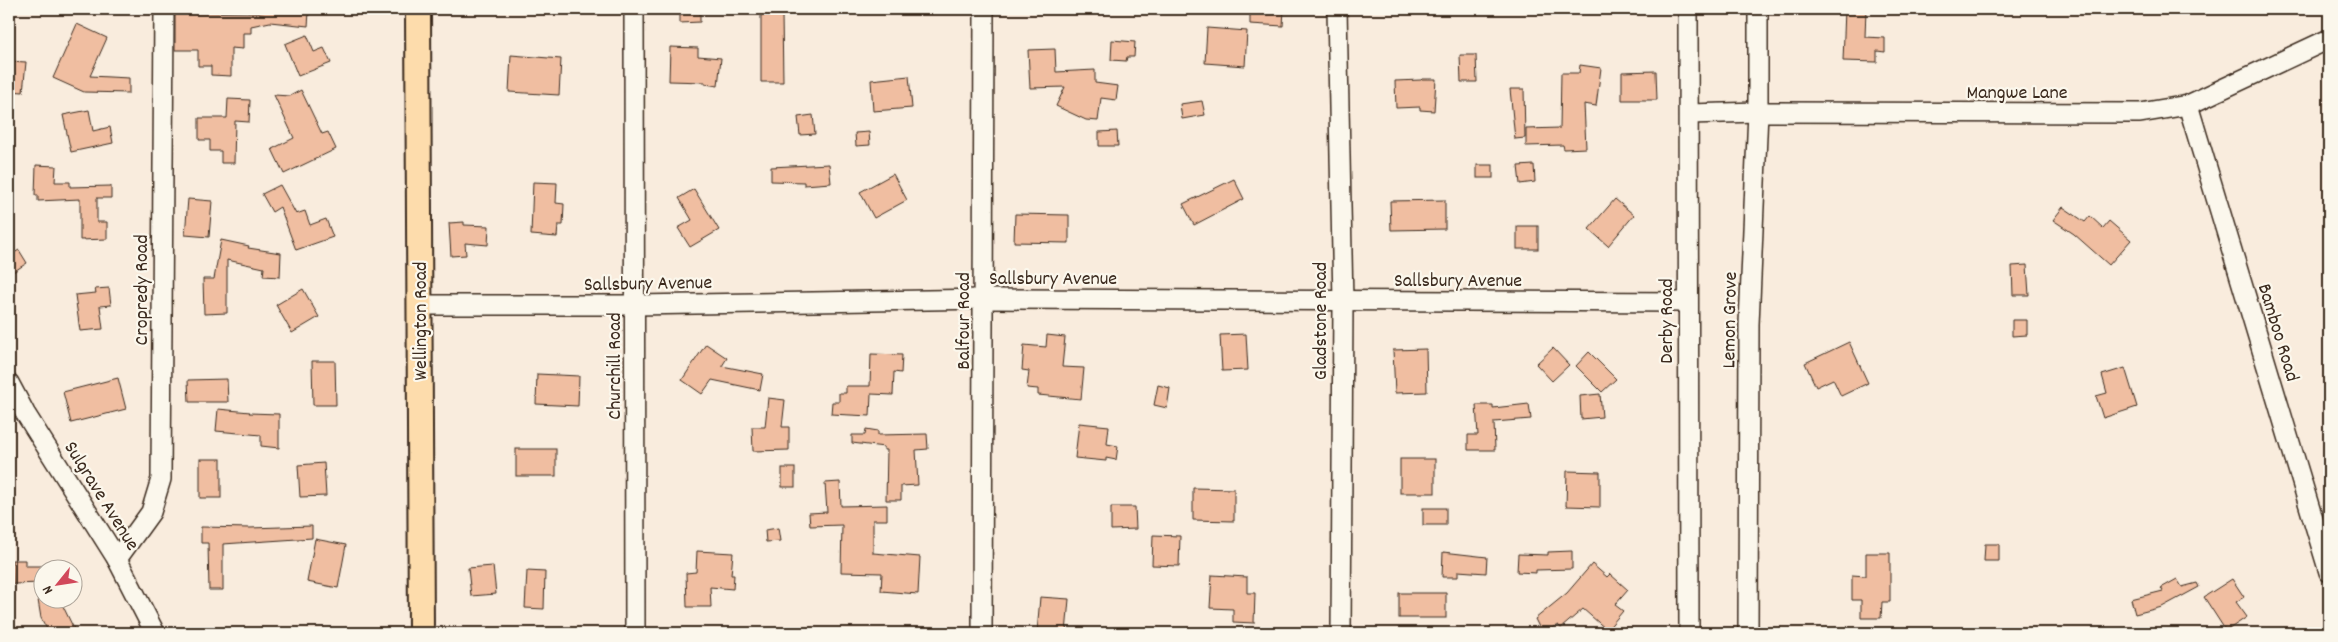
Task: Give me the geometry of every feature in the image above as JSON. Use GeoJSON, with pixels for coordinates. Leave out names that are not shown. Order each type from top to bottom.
{"type":"FeatureCollection","features":[{"type":"Feature","properties":{"kind":"main road","name":"Wellington Road"},"geometry":{"type":"LineString","coordinates":[[418,9],[421,633]]}},
{"type":"Feature","properties":{"kind":"street","name":"Cropredy Road"},"geometry":{"type":"LineString","coordinates":[[117,559],[151,512],[161,479],[164,9]]}},
{"type":"Feature","properties":{"kind":"street","name":"Churchill Road"},"geometry":{"type":"LineString","coordinates":[[634,9],[636,305],[635,633]]}},
{"type":"Feature","properties":{"kind":"street","name":"Balfour Road"},"geometry":{"type":"LineString","coordinates":[[982,633],[985,299],[984,9]]}},
{"type":"Feature","properties":{"kind":"street","name":"Gladstone Road"},"geometry":{"type":"LineString","coordinates":[[1337,9],[1342,302],[1341,633]]}},
{"type":"Feature","properties":{"kind":"street","name":"Derby Road"},"geometry":{"type":"LineString","coordinates":[[1688,9],[1689,633]]}},
{"type":"Feature","properties":{"kind":"street","name":"Lemon Grove"},"geometry":{"type":"LineString","coordinates":[[1748,633],[1749,324],[1758,112],[1758,9]]}},
{"type":"Feature","properties":{"kind":"street","name":"Mangwe Lane"},"geometry":{"type":"LineString","coordinates":[[1689,114],[1758,112],[2140,113],[2188,105],[2329,40]]}},
{"type":"Feature","properties":{"kind":"street","name":"Bamboo Road"},"geometry":{"type":"LineString","coordinates":[[2188,105],[2329,572]]}},
{"type":"Feature","properties":{"kind":"street","name":"Sallsbury Avenue"},"geometry":{"type":"LineString","coordinates":[[419,305],[636,305],[985,299],[1688,302]]}},
{"type":"Feature","properties":{"kind":"street","name":"Sulgrave Avenue"},"geometry":{"type":"LineString","coordinates":[[9,383],[17,414],[117,559],[155,633]]}},
{"type":"Feature","properties":{"kind":"building"},"geometry":{"type":"Polygon","coordinates":[[[275,9],[309,12],[308,26],[270,22],[251,26],[251,33],[243,33],[243,49],[231,48],[231,76],[211,75],[211,66],[198,66],[198,50],[175,50],[175,12],[259,13],[275,9]]]}},
{"type":"Feature","properties":{"kind":"building"},"geometry":{"type":"Polygon","coordinates":[[[680,9],[700,9],[700,22],[680,23],[680,9]]]}},
{"type":"Feature","properties":{"kind":"building"},"geometry":{"type":"Polygon","coordinates":[[[1250,9],[1284,9],[1283,26],[1250,24],[1250,9]]]}},
{"type":"Feature","properties":{"kind":"building"},"geometry":{"type":"Polygon","coordinates":[[[1845,9],[1866,9],[1865,37],[1885,38],[1885,52],[1877,51],[1877,62],[1843,61],[1845,9]]]}},
{"type":"Feature","properties":{"kind":"building"},"geometry":{"type":"Polygon","coordinates":[[[761,14],[782,15],[783,82],[761,82],[761,14]]]}},
{"type":"Feature","properties":{"kind":"building"},"geometry":{"type":"Polygon","coordinates":[[[77,24],[107,38],[90,76],[129,78],[129,93],[84,92],[53,78],[77,24]]]}},
{"type":"Feature","properties":{"kind":"building"},"geometry":{"type":"Polygon","coordinates":[[[1207,28],[1247,31],[1245,66],[1205,63],[1207,28]]]}},
{"type":"Feature","properties":{"kind":"building"},"geometry":{"type":"Polygon","coordinates":[[[307,35],[314,52],[324,48],[331,63],[298,76],[285,44],[307,35]]]}},
{"type":"Feature","properties":{"kind":"building"},"geometry":{"type":"Polygon","coordinates":[[[1112,40],[1135,42],[1134,57],[1127,57],[1126,61],[1111,60],[1112,40]]]}},
{"type":"Feature","properties":{"kind":"building"},"geometry":{"type":"Polygon","coordinates":[[[670,47],[698,48],[698,56],[721,58],[718,86],[705,84],[705,82],[669,81],[670,47]]]}},
{"type":"Feature","properties":{"kind":"building"},"geometry":{"type":"Polygon","coordinates":[[[1055,49],[1056,72],[1095,70],[1095,83],[1118,86],[1116,100],[1101,98],[1098,121],[1086,120],[1056,106],[1065,87],[1030,88],[1028,50],[1055,49]]]}},
{"type":"Feature","properties":{"kind":"building"},"geometry":{"type":"Polygon","coordinates":[[[511,55],[561,59],[559,95],[509,92],[511,55]]]}},
{"type":"Feature","properties":{"kind":"building"},"geometry":{"type":"Polygon","coordinates":[[[1460,55],[1476,55],[1477,82],[1461,82],[1460,55]]]}},
{"type":"Feature","properties":{"kind":"building"},"geometry":{"type":"Polygon","coordinates":[[[9,61],[26,62],[23,92],[9,91],[9,61]]]}},
{"type":"Feature","properties":{"kind":"building"},"geometry":{"type":"Polygon","coordinates":[[[1580,65],[1601,68],[1596,106],[1584,104],[1586,148],[1564,149],[1563,145],[1526,146],[1526,129],[1560,128],[1561,73],[1579,73],[1580,65]]]}},
{"type":"Feature","properties":{"kind":"building"},"geometry":{"type":"Polygon","coordinates":[[[1656,71],[1657,100],[1622,100],[1622,72],[1656,71]]]}},
{"type":"Feature","properties":{"kind":"building"},"geometry":{"type":"Polygon","coordinates":[[[909,76],[912,108],[873,111],[871,80],[909,76]]]}},
{"type":"Feature","properties":{"kind":"building"},"geometry":{"type":"Polygon","coordinates":[[[1436,79],[1434,111],[1420,110],[1420,107],[1396,108],[1395,81],[1436,79]]]}},
{"type":"Feature","properties":{"kind":"building"},"geometry":{"type":"Polygon","coordinates":[[[1510,89],[1524,89],[1525,138],[1515,139],[1510,89]]]}},
{"type":"Feature","properties":{"kind":"building"},"geometry":{"type":"Polygon","coordinates":[[[301,90],[322,134],[328,132],[336,149],[284,174],[272,149],[294,138],[274,95],[290,96],[301,90]]]}},
{"type":"Feature","properties":{"kind":"building"},"geometry":{"type":"Polygon","coordinates":[[[228,99],[250,100],[249,122],[235,121],[234,163],[221,163],[221,151],[210,151],[210,140],[199,140],[199,118],[227,118],[228,99]]]}},
{"type":"Feature","properties":{"kind":"building"},"geometry":{"type":"Polygon","coordinates":[[[1202,101],[1205,115],[1182,119],[1180,104],[1202,101]]]}},
{"type":"Feature","properties":{"kind":"building"},"geometry":{"type":"Polygon","coordinates":[[[89,110],[93,131],[110,127],[113,143],[71,152],[63,115],[89,110]]]}},
{"type":"Feature","properties":{"kind":"building"},"geometry":{"type":"Polygon","coordinates":[[[813,115],[815,134],[800,135],[798,117],[813,115]]]}},
{"type":"Feature","properties":{"kind":"building"},"geometry":{"type":"Polygon","coordinates":[[[1117,131],[1118,146],[1099,146],[1099,132],[1117,131]]]}},
{"type":"Feature","properties":{"kind":"building"},"geometry":{"type":"Polygon","coordinates":[[[869,132],[870,145],[856,146],[855,133],[869,132]]]}},
{"type":"Feature","properties":{"kind":"building"},"geometry":{"type":"Polygon","coordinates":[[[829,164],[831,183],[804,185],[804,182],[771,181],[771,167],[829,164]]]}},
{"type":"Feature","properties":{"kind":"building"},"geometry":{"type":"Polygon","coordinates":[[[36,165],[56,166],[55,182],[70,182],[70,187],[111,186],[111,198],[97,198],[97,222],[107,222],[107,239],[80,240],[80,199],[38,201],[38,195],[35,195],[36,165]]]}},
{"type":"Feature","properties":{"kind":"building"},"geometry":{"type":"Polygon","coordinates":[[[1477,165],[1493,165],[1493,178],[1477,178],[1477,165]]]}},
{"type":"Feature","properties":{"kind":"building"},"geometry":{"type":"Polygon","coordinates":[[[1534,165],[1535,182],[1520,184],[1518,166],[1534,165]]]}},
{"type":"Feature","properties":{"kind":"building"},"geometry":{"type":"Polygon","coordinates":[[[893,174],[907,200],[874,218],[860,192],[893,174]]]}},
{"type":"Feature","properties":{"kind":"building"},"geometry":{"type":"Polygon","coordinates":[[[1234,179],[1244,199],[1194,225],[1183,204],[1234,179]]]}},
{"type":"Feature","properties":{"kind":"building"},"geometry":{"type":"Polygon","coordinates":[[[533,182],[557,183],[556,203],[564,204],[563,225],[558,225],[557,237],[531,235],[533,182]]]}},
{"type":"Feature","properties":{"kind":"building"},"geometry":{"type":"Polygon","coordinates":[[[280,185],[296,214],[305,211],[310,225],[326,219],[333,237],[296,250],[280,207],[272,212],[262,194],[280,185]]]}},
{"type":"Feature","properties":{"kind":"building"},"geometry":{"type":"Polygon","coordinates":[[[694,189],[719,230],[690,247],[678,228],[692,220],[679,198],[694,189]]]}},
{"type":"Feature","properties":{"kind":"building"},"geometry":{"type":"Polygon","coordinates":[[[188,199],[212,201],[209,237],[185,235],[188,199]]]}},
{"type":"Feature","properties":{"kind":"building"},"geometry":{"type":"Polygon","coordinates":[[[1615,199],[1634,215],[1608,246],[1589,229],[1615,199]]]}},
{"type":"Feature","properties":{"kind":"building"},"geometry":{"type":"Polygon","coordinates":[[[1445,200],[1445,229],[1391,230],[1390,201],[1445,200]]]}},
{"type":"Feature","properties":{"kind":"building"},"geometry":{"type":"Polygon","coordinates":[[[2063,207],[2085,222],[2090,216],[2103,228],[2109,221],[2131,240],[2109,265],[2074,234],[2053,220],[2063,207]]]}},
{"type":"Feature","properties":{"kind":"building"},"geometry":{"type":"Polygon","coordinates":[[[1015,214],[1069,215],[1069,243],[1014,242],[1015,214]]]}},
{"type":"Feature","properties":{"kind":"building"},"geometry":{"type":"Polygon","coordinates":[[[464,222],[464,225],[489,226],[488,245],[465,243],[466,255],[451,256],[449,223],[464,222]]]}},
{"type":"Feature","properties":{"kind":"building"},"geometry":{"type":"Polygon","coordinates":[[[1517,226],[1538,226],[1538,249],[1517,249],[1517,226]]]}},
{"type":"Feature","properties":{"kind":"building"},"geometry":{"type":"Polygon","coordinates":[[[221,240],[249,246],[248,248],[281,253],[280,277],[263,276],[264,268],[227,260],[227,313],[204,314],[203,279],[214,279],[221,240]]]}},
{"type":"Feature","properties":{"kind":"building"},"geometry":{"type":"Polygon","coordinates":[[[19,250],[27,263],[13,272],[9,264],[9,256],[19,250]]]}},
{"type":"Feature","properties":{"kind":"building"},"geometry":{"type":"Polygon","coordinates":[[[2027,265],[2029,295],[2013,295],[2012,266],[2027,265]]]}},
{"type":"Feature","properties":{"kind":"building"},"geometry":{"type":"Polygon","coordinates":[[[109,288],[111,305],[100,306],[103,329],[80,331],[75,295],[96,293],[95,289],[109,288]]]}},
{"type":"Feature","properties":{"kind":"building"},"geometry":{"type":"Polygon","coordinates":[[[303,289],[319,317],[292,333],[276,305],[303,289]]]}},
{"type":"Feature","properties":{"kind":"building"},"geometry":{"type":"Polygon","coordinates":[[[2012,320],[2027,320],[2027,335],[2012,336],[2012,320]]]}},
{"type":"Feature","properties":{"kind":"building"},"geometry":{"type":"Polygon","coordinates":[[[1246,334],[1248,370],[1222,371],[1220,335],[1246,334]]]}},
{"type":"Feature","properties":{"kind":"building"},"geometry":{"type":"Polygon","coordinates":[[[1047,335],[1065,337],[1062,367],[1084,368],[1081,399],[1038,395],[1038,389],[1027,388],[1029,371],[1022,370],[1024,345],[1046,347],[1047,335]]]}},
{"type":"Feature","properties":{"kind":"building"},"geometry":{"type":"Polygon","coordinates":[[[1849,342],[1868,383],[1841,396],[1833,379],[1816,387],[1805,363],[1849,342]]]}},
{"type":"Feature","properties":{"kind":"building"},"geometry":{"type":"Polygon","coordinates":[[[706,344],[727,358],[722,366],[763,374],[760,390],[712,380],[702,394],[682,380],[706,344]]]}},
{"type":"Feature","properties":{"kind":"building"},"geometry":{"type":"Polygon","coordinates":[[[1553,348],[1569,365],[1552,381],[1536,364],[1553,348]]]}},
{"type":"Feature","properties":{"kind":"building"},"geometry":{"type":"Polygon","coordinates":[[[1426,349],[1427,392],[1395,393],[1393,350],[1426,349]]]}},
{"type":"Feature","properties":{"kind":"building"},"geometry":{"type":"Polygon","coordinates":[[[1589,352],[1616,379],[1602,392],[1576,366],[1589,352]]]}},
{"type":"Feature","properties":{"kind":"building"},"geometry":{"type":"Polygon","coordinates":[[[871,354],[902,355],[901,373],[894,372],[893,395],[871,394],[870,416],[831,414],[832,402],[839,402],[839,393],[846,393],[846,386],[870,386],[871,354]]]}},
{"type":"Feature","properties":{"kind":"building"},"geometry":{"type":"Polygon","coordinates":[[[312,361],[335,361],[336,405],[313,405],[312,361]]]}},
{"type":"Feature","properties":{"kind":"building"},"geometry":{"type":"Polygon","coordinates":[[[2125,368],[2137,407],[2103,418],[2096,396],[2107,393],[2102,375],[2125,368]]]}},
{"type":"Feature","properties":{"kind":"building"},"geometry":{"type":"Polygon","coordinates":[[[537,374],[579,376],[578,406],[536,404],[537,374]]]}},
{"type":"Feature","properties":{"kind":"building"},"geometry":{"type":"Polygon","coordinates":[[[118,378],[126,409],[71,423],[63,392],[118,378]]]}},
{"type":"Feature","properties":{"kind":"building"},"geometry":{"type":"Polygon","coordinates":[[[227,379],[228,402],[189,402],[188,380],[227,379]]]}},
{"type":"Feature","properties":{"kind":"building"},"geometry":{"type":"Polygon","coordinates":[[[1158,385],[1170,388],[1167,408],[1154,405],[1158,385]]]}},
{"type":"Feature","properties":{"kind":"building"},"geometry":{"type":"Polygon","coordinates":[[[1600,394],[1602,417],[1581,419],[1580,396],[1600,394]]]}},
{"type":"Feature","properties":{"kind":"building"},"geometry":{"type":"Polygon","coordinates":[[[768,398],[785,400],[782,427],[789,427],[789,450],[753,451],[752,427],[765,427],[768,398]]]}},
{"type":"Feature","properties":{"kind":"building"},"geometry":{"type":"Polygon","coordinates":[[[1529,404],[1531,419],[1494,422],[1495,450],[1468,450],[1468,435],[1478,435],[1476,405],[1493,405],[1493,408],[1529,404]]]}},
{"type":"Feature","properties":{"kind":"building"},"geometry":{"type":"Polygon","coordinates":[[[218,409],[279,414],[279,448],[261,446],[261,435],[216,431],[218,409]]]}},
{"type":"Feature","properties":{"kind":"building"},"geometry":{"type":"Polygon","coordinates":[[[1079,423],[1109,426],[1107,444],[1118,446],[1116,460],[1106,458],[1106,461],[1075,458],[1079,423]]]}},
{"type":"Feature","properties":{"kind":"building"},"geometry":{"type":"Polygon","coordinates":[[[866,429],[878,431],[878,435],[927,434],[928,449],[916,450],[918,485],[901,486],[901,500],[886,500],[887,450],[884,450],[884,447],[852,443],[852,435],[865,435],[866,429]]]}},
{"type":"Feature","properties":{"kind":"building"},"geometry":{"type":"Polygon","coordinates":[[[516,449],[556,449],[556,476],[516,476],[516,449]]]}},
{"type":"Feature","properties":{"kind":"building"},"geometry":{"type":"Polygon","coordinates":[[[200,459],[221,459],[221,498],[200,498],[200,459]]]}},
{"type":"Feature","properties":{"kind":"building"},"geometry":{"type":"Polygon","coordinates":[[[1400,459],[1435,459],[1435,493],[1400,493],[1400,459]]]}},
{"type":"Feature","properties":{"kind":"building"},"geometry":{"type":"Polygon","coordinates":[[[324,463],[326,496],[300,497],[298,465],[324,463]]]}},
{"type":"Feature","properties":{"kind":"building"},"geometry":{"type":"Polygon","coordinates":[[[782,468],[795,468],[795,487],[782,487],[782,468]]]}},
{"type":"Feature","properties":{"kind":"building"},"geometry":{"type":"Polygon","coordinates":[[[1567,471],[1600,472],[1600,507],[1566,506],[1567,471]]]}},
{"type":"Feature","properties":{"kind":"building"},"geometry":{"type":"Polygon","coordinates":[[[840,482],[841,506],[887,505],[887,520],[873,520],[873,553],[920,557],[918,594],[881,591],[882,573],[841,572],[842,525],[810,526],[809,513],[827,512],[825,483],[840,482]]]}},
{"type":"Feature","properties":{"kind":"building"},"geometry":{"type":"Polygon","coordinates":[[[1193,488],[1234,489],[1234,521],[1193,520],[1193,488]]]}},
{"type":"Feature","properties":{"kind":"building"},"geometry":{"type":"Polygon","coordinates":[[[1111,507],[1135,507],[1136,529],[1111,530],[1111,507]]]}},
{"type":"Feature","properties":{"kind":"building"},"geometry":{"type":"Polygon","coordinates":[[[1423,508],[1446,508],[1446,525],[1423,525],[1423,508]]]}},
{"type":"Feature","properties":{"kind":"building"},"geometry":{"type":"Polygon","coordinates":[[[312,526],[312,538],[223,544],[223,590],[209,590],[208,543],[201,543],[201,527],[312,526]]]}},
{"type":"Feature","properties":{"kind":"building"},"geometry":{"type":"Polygon","coordinates":[[[778,528],[780,541],[766,542],[765,530],[778,528]]]}},
{"type":"Feature","properties":{"kind":"building"},"geometry":{"type":"Polygon","coordinates":[[[1153,535],[1180,536],[1179,566],[1152,565],[1153,535]]]}},
{"type":"Feature","properties":{"kind":"building"},"geometry":{"type":"Polygon","coordinates":[[[315,539],[346,545],[338,588],[307,582],[315,539]]]}},
{"type":"Feature","properties":{"kind":"building"},"geometry":{"type":"Polygon","coordinates":[[[1985,544],[1999,544],[1999,561],[1984,561],[1985,544]]]}},
{"type":"Feature","properties":{"kind":"building"},"geometry":{"type":"Polygon","coordinates":[[[697,551],[733,553],[731,575],[734,575],[733,589],[710,587],[711,607],[687,607],[686,573],[696,572],[697,551]]]}},
{"type":"Feature","properties":{"kind":"building"},"geometry":{"type":"Polygon","coordinates":[[[1572,551],[1572,569],[1536,570],[1536,573],[1517,572],[1518,554],[1548,555],[1548,552],[1572,551]]]}},
{"type":"Feature","properties":{"kind":"building"},"geometry":{"type":"Polygon","coordinates":[[[1443,552],[1487,557],[1486,573],[1458,571],[1458,577],[1442,577],[1443,552]]]}},
{"type":"Feature","properties":{"kind":"building"},"geometry":{"type":"Polygon","coordinates":[[[1866,553],[1890,553],[1890,602],[1882,602],[1881,618],[1861,618],[1861,600],[1852,600],[1852,575],[1866,576],[1866,553]]]}},
{"type":"Feature","properties":{"kind":"building"},"geometry":{"type":"Polygon","coordinates":[[[12,560],[25,560],[25,566],[32,566],[32,583],[13,584],[12,560]]]}},
{"type":"Feature","properties":{"kind":"building"},"geometry":{"type":"Polygon","coordinates":[[[1592,564],[1607,577],[1610,574],[1628,590],[1615,605],[1623,611],[1607,630],[1583,609],[1561,628],[1558,625],[1542,633],[1535,619],[1567,593],[1592,564]]]}},
{"type":"Feature","properties":{"kind":"building"},"geometry":{"type":"Polygon","coordinates":[[[493,566],[496,594],[471,596],[468,568],[493,566]]]}},
{"type":"Feature","properties":{"kind":"building"},"geometry":{"type":"Polygon","coordinates":[[[527,571],[545,572],[544,609],[525,608],[527,571]]]}},
{"type":"Feature","properties":{"kind":"building"},"geometry":{"type":"Polygon","coordinates":[[[1212,575],[1247,577],[1247,593],[1255,593],[1254,623],[1233,622],[1233,609],[1210,608],[1212,575]]]}},
{"type":"Feature","properties":{"kind":"building"},"geometry":{"type":"Polygon","coordinates":[[[2177,579],[2182,587],[2197,583],[2199,587],[2162,607],[2135,614],[2131,599],[2163,591],[2161,588],[2177,579]]]}},
{"type":"Feature","properties":{"kind":"building"},"geometry":{"type":"Polygon","coordinates":[[[2232,579],[2244,597],[2236,602],[2247,617],[2226,631],[2204,597],[2232,579]]]}},
{"type":"Feature","properties":{"kind":"building"},"geometry":{"type":"Polygon","coordinates":[[[1399,593],[1446,593],[1446,618],[1399,618],[1399,593]]]}},
{"type":"Feature","properties":{"kind":"building"},"geometry":{"type":"Polygon","coordinates":[[[1040,597],[1069,599],[1066,633],[1037,633],[1040,597]]]}},
{"type":"Feature","properties":{"kind":"building"},"geometry":{"type":"Polygon","coordinates":[[[40,610],[65,610],[76,633],[49,633],[41,618],[40,610]]]}}]}
